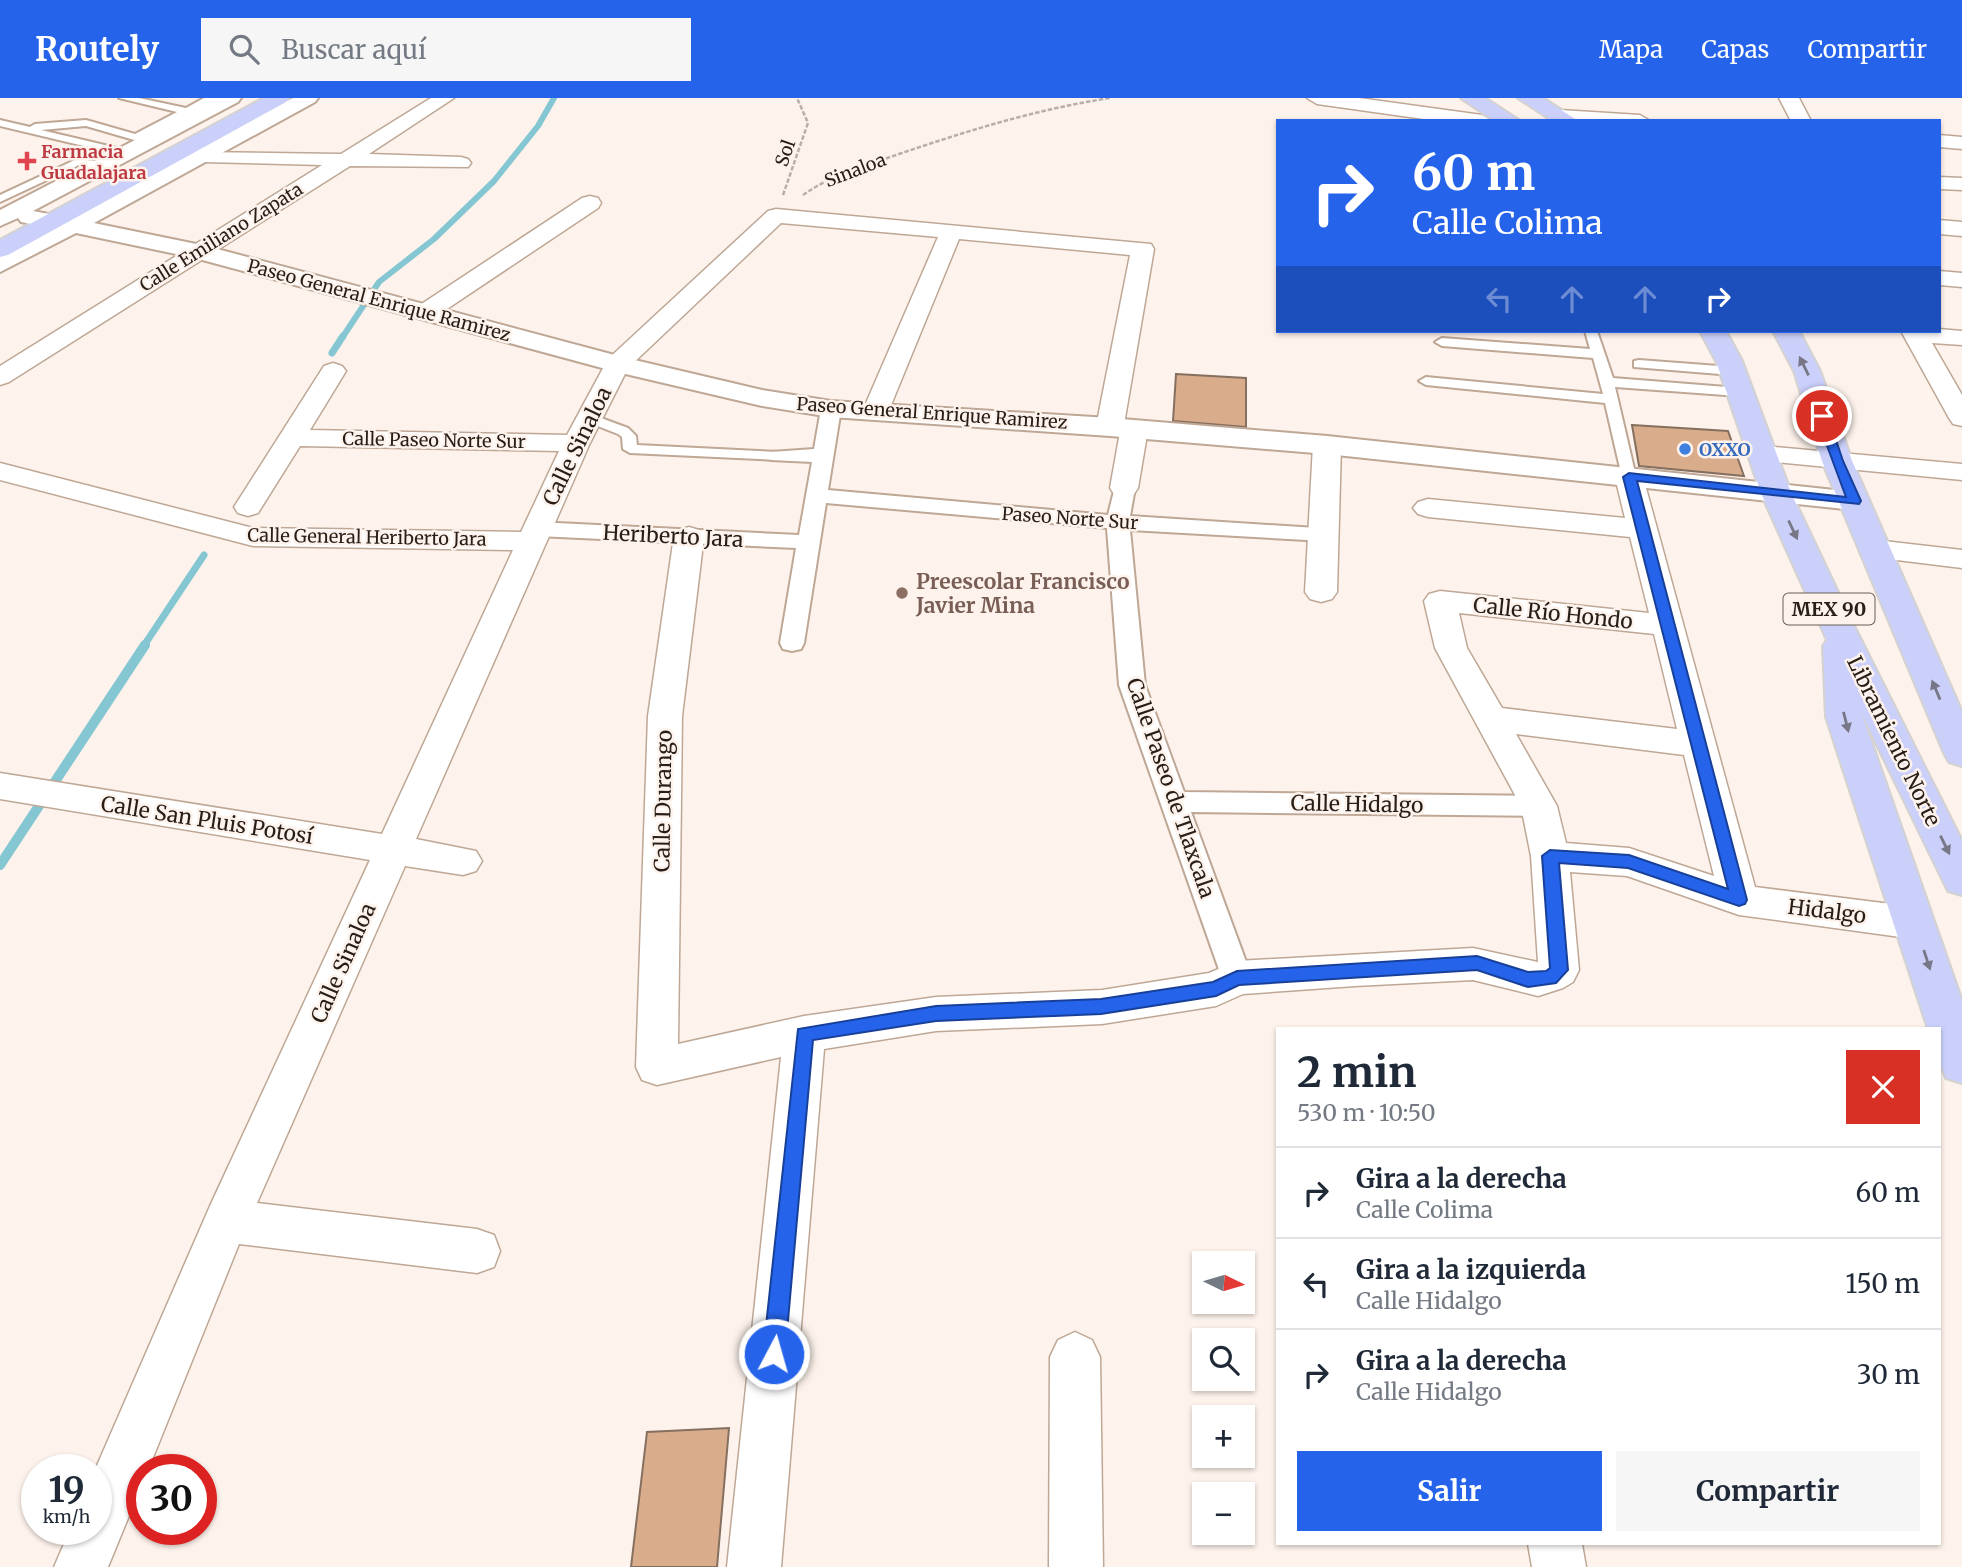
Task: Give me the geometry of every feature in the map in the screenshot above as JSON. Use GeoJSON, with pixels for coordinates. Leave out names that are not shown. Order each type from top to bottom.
{"type":"FeatureCollection","features":[{"type":"Feature","properties":{"kind":"main road"},"geometry":{"type":"LineString","coordinates":[[0,250],[21,218],[254,98]]}},
{"type":"Feature","properties":{"kind":"main road"},"geometry":{"type":"LineString","coordinates":[[21,218],[279,98]]}},
{"type":"Feature","properties":{"kind":"main road"},"geometry":{"type":"LineString","coordinates":[[1471,98],[1507,119]]}},
{"type":"Feature","properties":{"kind":"main road"},"geometry":{"type":"LineString","coordinates":[[1528,98],[1564,118]]}},
{"type":"Feature","properties":{"kind":"main road","name":"Libramiento Norte"},"geometry":{"type":"LineString","coordinates":[[1714,333],[1764,454],[1776,493],[1839,629],[1962,880]]}},
{"type":"Feature","properties":{"kind":"main road","name":"MEX 90"},"geometry":{"type":"LineString","coordinates":[[1787,333],[1807,371],[1837,461],[1961,751]]}},
{"type":"Feature","properties":{"kind":"main road"},"geometry":{"type":"LineString","coordinates":[[1839,629],[1843,717],[1962,1064]]}},
{"type":"Feature","properties":{"kind":"street"},"geometry":{"type":"LineString","coordinates":[[0,265],[21,218],[137,143],[200,107],[231,98]]}},
{"type":"Feature","properties":{"kind":"street"},"geometry":{"type":"LineString","coordinates":[[21,218],[202,156],[308,98]]}},
{"type":"Feature","properties":{"kind":"street","name":"Calle Emiliano Zapata"},"geometry":{"type":"LineString","coordinates":[[0,377],[444,98]]}},
{"type":"Feature","properties":{"kind":"street"},"geometry":{"type":"LineString","coordinates":[[1317,98],[1368,101],[1471,119]]}},
{"type":"Feature","properties":{"kind":"street"},"geometry":{"type":"LineString","coordinates":[[1789,98],[1800,119]]}},
{"type":"Feature","properties":{"kind":"street"},"geometry":{"type":"LineString","coordinates":[[1564,118],[1589,119]]}},
{"type":"Feature","properties":{"kind":"street"},"geometry":{"type":"LineString","coordinates":[[1941,141],[1962,143]]}},
{"type":"Feature","properties":{"kind":"street"},"geometry":{"type":"LineString","coordinates":[[202,156],[461,163]]}},
{"type":"Feature","properties":{"kind":"street"},"geometry":{"type":"LineString","coordinates":[[1941,183],[1962,184]]}},
{"type":"Feature","properties":{"kind":"street"},"geometry":{"type":"LineString","coordinates":[[426,312],[590,203]]}},
{"type":"Feature","properties":{"kind":"street"},"geometry":{"type":"LineString","coordinates":[[618,364],[776,216],[951,232],[876,410]]}},
{"type":"Feature","properties":{"kind":"street","name":"Paseo General Enrique Ramirez"},"geometry":{"type":"LineString","coordinates":[[21,218],[198,251],[618,364],[762,398],[831,409],[876,410],[1327,445],[1854,501]]}},
{"type":"Feature","properties":{"kind":"street"},"geometry":{"type":"LineString","coordinates":[[1941,228],[1962,229]]}},
{"type":"Feature","properties":{"kind":"street","name":"Calle Paseo de Tlaxcala"},"geometry":{"type":"LineString","coordinates":[[951,232],[1143,249],[1122,428],[1124,488],[1118,522],[1132,685],[1237,978]]}},
{"type":"Feature","properties":{"kind":"street"},"geometry":{"type":"LineString","coordinates":[[1941,278],[1962,280]]}},
{"type":"Feature","properties":{"kind":"street"},"geometry":{"type":"LineString","coordinates":[[1915,333],[1959,407]]}},
{"type":"Feature","properties":{"kind":"street"},"geometry":{"type":"LineString","coordinates":[[1922,333],[1962,338]]}},
{"type":"Feature","properties":{"kind":"street","name":"Calle Sinaloa"},"geometry":{"type":"LineString","coordinates":[[81,1567],[226,1221],[534,535],[618,364]]}},
{"type":"Feature","properties":{"kind":"street"},"geometry":{"type":"LineString","coordinates":[[248,507],[333,371]]}},
{"type":"Feature","properties":{"kind":"street"},"geometry":{"type":"LineString","coordinates":[[792,643],[831,409]]}},
{"type":"Feature","properties":{"kind":"street","name":"Calle Paseo Norte Sur"},"geometry":{"type":"LineString","coordinates":[[292,438],[583,431]]}},
{"type":"Feature","properties":{"kind":"street"},"geometry":{"type":"LineString","coordinates":[[1321,592],[1327,445]]}},
{"type":"Feature","properties":{"kind":"street"},"geometry":{"type":"LineString","coordinates":[[1764,454],[1962,472]]}},
{"type":"Feature","properties":{"kind":"street"},"geometry":{"type":"LineString","coordinates":[[778,456],[823,455]]}},
{"type":"Feature","properties":{"kind":"street","name":"Calle General Heriberto Jara"},"geometry":{"type":"LineString","coordinates":[[0,471],[253,537],[534,535]]}},
{"type":"Feature","properties":{"kind":"street"},"geometry":{"type":"LineString","coordinates":[[1629,477],[1739,900]]}},
{"type":"Feature","properties":{"kind":"street","name":"Paseo Norte Sur"},"geometry":{"type":"LineString","coordinates":[[816,495],[1118,522],[1324,534]]}},
{"type":"Feature","properties":{"kind":"street"},"geometry":{"type":"LineString","coordinates":[[1428,508],[1643,529]]}},
{"type":"Feature","properties":{"kind":"street","name":"Heriberto Jara"},"geometry":{"type":"LineString","coordinates":[[534,535],[689,536],[809,542]]}},
{"type":"Feature","properties":{"kind":"street","name":"Calle Durango"},"geometry":{"type":"LineString","coordinates":[[689,536],[665,716],[657,1067],[804,1034]]}},
{"type":"Feature","properties":{"kind":"street"},"geometry":{"type":"LineString","coordinates":[[1875,549],[1962,559]]}},
{"type":"Feature","properties":{"kind":"street","name":"Calle Río Hondo"},"geometry":{"type":"LineString","coordinates":[[1490,719],[1451,648],[1440,601],[1666,625]]}},
{"type":"Feature","properties":{"kind":"street"},"geometry":{"type":"LineString","coordinates":[[1490,719],[1698,744]]}},
{"type":"Feature","properties":{"kind":"street"},"geometry":{"type":"LineString","coordinates":[[754,1567],[804,1034],[936,1014],[1101,1007],[1216,989],[1237,978],[1477,963],[1528,979],[1550,978],[1559,970],[1550,856],[1539,806],[1490,719]]}},
{"type":"Feature","properties":{"kind":"street","name":"Calle San Pluis Potosí"},"geometry":{"type":"LineString","coordinates":[[9,788],[463,862]]}},
{"type":"Feature","properties":{"kind":"street","name":"Calle Hidalgo"},"geometry":{"type":"LineString","coordinates":[[1175,802],[1539,806]]}},
{"type":"Feature","properties":{"kind":"street"},"geometry":{"type":"LineString","coordinates":[[1550,856],[1629,862],[1739,900]]}},
{"type":"Feature","properties":{"kind":"street","name":"Hidalgo"},"geometry":{"type":"LineString","coordinates":[[1739,900],[1915,923]]}},
{"type":"Feature","properties":{"kind":"street"},"geometry":{"type":"LineString","coordinates":[[226,1221],[477,1251]]}},
{"type":"Feature","properties":{"kind":"street"},"geometry":{"type":"LineString","coordinates":[[1075,1357],[1076,1567]]}},
{"type":"Feature","properties":{"kind":"street"},"geometry":{"type":"LineString","coordinates":[[1555,1545],[1559,1567]]}},
{"type":"Feature","properties":{"kind":"lane"},"geometry":{"type":"LineString","coordinates":[[127,98],[200,107]]}},
{"type":"Feature","properties":{"kind":"lane"},"geometry":{"type":"LineString","coordinates":[[0,123],[23,129],[137,143]]}},
{"type":"Feature","properties":{"kind":"lane"},"geometry":{"type":"LineString","coordinates":[[23,129],[86,123],[137,143]]}},
{"type":"Feature","properties":{"kind":"lane"},"geometry":{"type":"LineString","coordinates":[[1592,333],[1607,382],[1629,477]]}},
{"type":"Feature","properties":{"kind":"lane"},"geometry":{"type":"LineString","coordinates":[[1442,342],[1598,354]]}},
{"type":"Feature","properties":{"kind":"lane"},"geometry":{"type":"LineString","coordinates":[[1639,364],[1736,382]]}},
{"type":"Feature","properties":{"kind":"lane"},"geometry":{"type":"LineString","coordinates":[[1426,381],[1611,399]]}},
{"type":"Feature","properties":{"kind":"lane"},"geometry":{"type":"LineString","coordinates":[[1607,382],[1736,382]]}},
{"type":"Feature","properties":{"kind":"lane"},"geometry":{"type":"LineString","coordinates":[[583,431],[623,430],[629,436],[630,449],[778,456]]}},
{"type":"Feature","properties":{"kind":"path","name":"Sol"},"geometry":{"type":"LineString","coordinates":[[776,216],[808,123],[797,98]]}},
{"type":"Feature","properties":{"kind":"path","name":"Sinaloa"},"geometry":{"type":"LineString","coordinates":[[776,216],[822,180],[936,141],[1063,104],[1110,98]]}},
{"type":"Feature","properties":{"kind":"building"},"geometry":{"type":"Polygon","coordinates":[[[1176,374],[1246,378],[1246,427],[1173,421],[1176,374]]]}},
{"type":"Feature","properties":{"kind":"building","name":"OXXO"},"geometry":{"type":"Polygon","coordinates":[[[1632,425],[1728,431],[1744,476],[1639,466],[1632,425]]]}},
{"type":"Feature","properties":{"kind":"building"},"geometry":{"type":"Polygon","coordinates":[[[729,1428],[717,1567],[631,1567],[647,1432],[729,1428]]]}},
{"type":"Feature","properties":{"kind":"waterway"},"geometry":{"type":"LineString","coordinates":[[342,338],[379,282],[434,239],[494,181],[538,126],[554,98]]}},
{"type":"Feature","properties":{"kind":"waterway"},"geometry":{"type":"LineString","coordinates":[[332,353],[343,336]]}},
{"type":"Feature","properties":{"kind":"waterway"},"geometry":{"type":"LineString","coordinates":[[143,647],[204,555]]}},
{"type":"Feature","properties":{"kind":"waterway"},"geometry":{"type":"LineString","coordinates":[[0,865],[145,645]]}},
{"type":"Feature","properties":{"kind":"place","name":"Farmacia Guadalajara"},"geometry":{"type":"Point","coordinates":[27,161]}},
{"type":"Feature","properties":{"kind":"place","name":"OXXO"},"geometry":{"type":"Point","coordinates":[1685,449]}},
{"type":"Feature","properties":{"kind":"place","name":"Preescolar Francisco Javier Mina"},"geometry":{"type":"Point","coordinates":[902,593]}},
{"type":"Feature","properties":{"kind":"route"},"geometry":{"type":"LineString","coordinates":[[774,1354],[804,1034],[936,1014],[1101,1007],[1216,989],[1237,978],[1477,963],[1528,979],[1550,978],[1559,970],[1550,856],[1629,862],[1739,900],[1629,477],[1854,501],[1822,416]]}}]}
